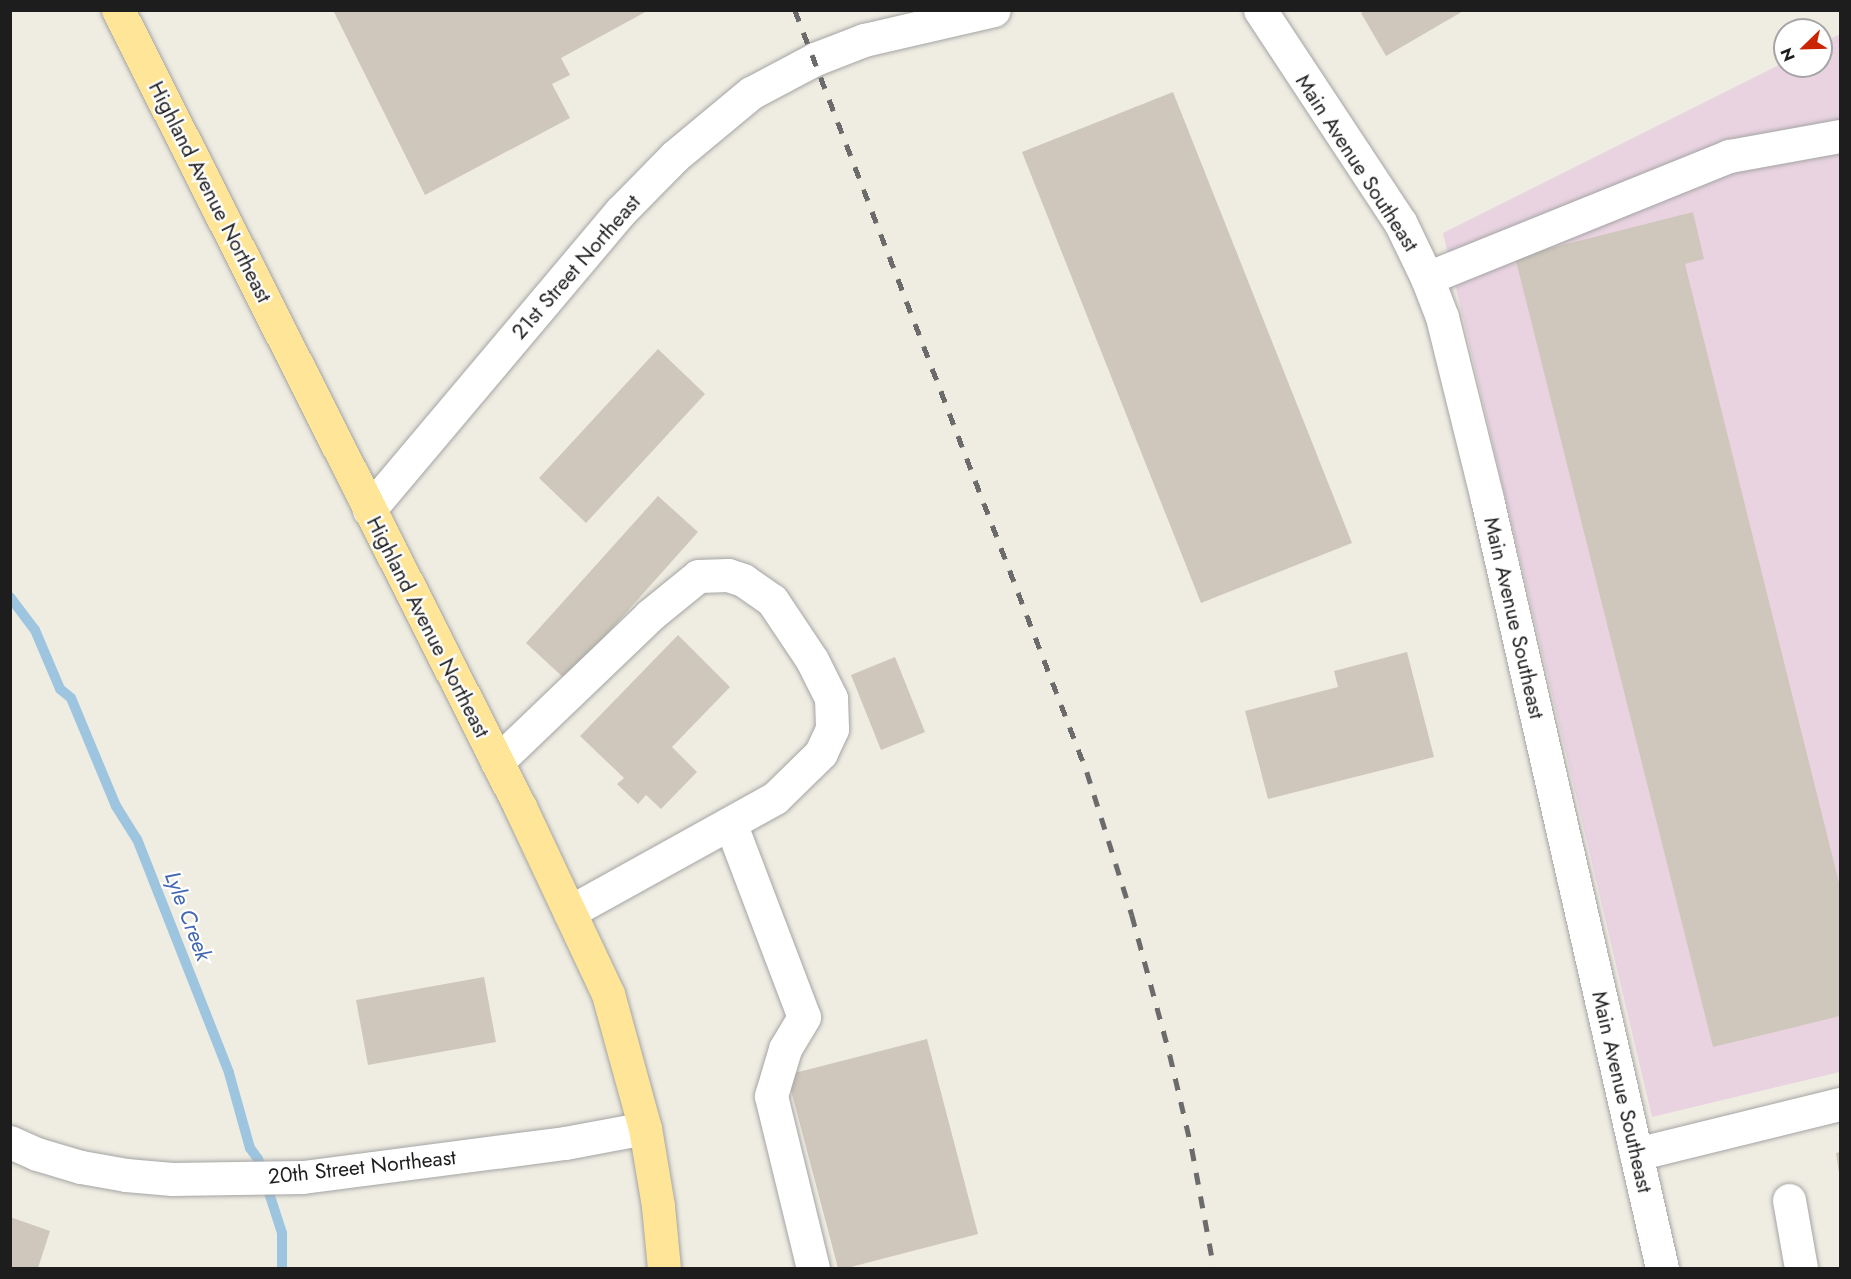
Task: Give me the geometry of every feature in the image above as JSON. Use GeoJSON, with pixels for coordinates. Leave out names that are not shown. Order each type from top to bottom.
{"type":"FeatureCollection","features":[{"type":"Feature","properties":{"kind":"main road","name":"Highland Avenue Northeast"},"geometry":{"type":"LineString","coordinates":[[118,10],[497,762],[608,994],[645,1128],[658,1206],[664,1269]]}},
{"type":"Feature","properties":{"kind":"street","name":"21st Street Northeast"},"geometry":{"type":"LineString","coordinates":[[369,510],[620,212],[659,172],[751,93],[814,59],[864,40],[994,10]]}},
{"type":"Feature","properties":{"kind":"street","name":"Main Avenue Southeast"},"geometry":{"type":"LineString","coordinates":[[1260,10],[1400,222],[1427,278],[1442,317],[1487,500],[1662,1269]]}},
{"type":"Feature","properties":{"kind":"street"},"geometry":{"type":"LineString","coordinates":[[1427,278],[1729,156],[1840,136]]}},
{"type":"Feature","properties":{"kind":"street"},"geometry":{"type":"LineString","coordinates":[[497,762],[649,616],[698,576],[728,575],[743,580],[772,600],[788,622],[831,698],[832,729],[821,753],[776,798],[731,825],[569,912]]}},
{"type":"Feature","properties":{"kind":"street"},"geometry":{"type":"LineString","coordinates":[[731,825],[804,1017],[785,1049],[771,1096],[813,1269]]}},
{"type":"Feature","properties":{"kind":"street"},"geometry":{"type":"LineString","coordinates":[[1636,1154],[1840,1104]]}},
{"type":"Feature","properties":{"kind":"street","name":"20th Street Northeast"},"geometry":{"type":"LineString","coordinates":[[10,1142],[38,1154],[81,1167],[126,1175],[172,1179],[303,1177],[565,1143],[645,1128]]}},
{"type":"Feature","properties":{"kind":"street"},"geometry":{"type":"LineString","coordinates":[[1789,1200],[1801,1269]]}},
{"type":"Feature","properties":{"kind":"shaded area"},"geometry":{"type":"Polygon","coordinates":[[[1840,34],[1840,1072],[1652,1117],[1443,233],[1773,68],[1773,78],[1833,78],[1833,38],[1840,34]]]}},
{"type":"Feature","properties":{"kind":"building"},"geometry":{"type":"Polygon","coordinates":[[[333,10],[649,10],[561,58],[570,75],[552,84],[570,118],[425,195],[333,10]]]}},
{"type":"Feature","properties":{"kind":"building"},"geometry":{"type":"Polygon","coordinates":[[[1365,10],[1465,10],[1386,56],[1361,13],[1365,10]]]}},
{"type":"Feature","properties":{"kind":"building"},"geometry":{"type":"Polygon","coordinates":[[[1173,92],[1352,543],[1201,603],[1022,152],[1173,92]]]}},
{"type":"Feature","properties":{"kind":"building"},"geometry":{"type":"Polygon","coordinates":[[[1693,212],[1704,259],[1685,264],[1840,887],[1840,1016],[1713,1047],[1515,257],[1693,212]]]}},
{"type":"Feature","properties":{"kind":"building"},"geometry":{"type":"Polygon","coordinates":[[[658,349],[705,394],[586,523],[539,478],[658,349]]]}},
{"type":"Feature","properties":{"kind":"building"},"geometry":{"type":"Polygon","coordinates":[[[658,496],[698,532],[566,680],[526,643],[658,496]]]}},
{"type":"Feature","properties":{"kind":"building"},"geometry":{"type":"Polygon","coordinates":[[[678,635],[730,687],[672,747],[697,772],[661,809],[646,795],[638,804],[617,784],[624,778],[580,736],[678,635]]]}},
{"type":"Feature","properties":{"kind":"building"},"geometry":{"type":"Polygon","coordinates":[[[1407,652],[1434,757],[1268,799],[1245,711],[1338,687],[1334,671],[1407,652]]]}},
{"type":"Feature","properties":{"kind":"building"},"geometry":{"type":"Polygon","coordinates":[[[895,657],[925,732],[881,750],[851,675],[895,657]]]}},
{"type":"Feature","properties":{"kind":"building"},"geometry":{"type":"Polygon","coordinates":[[[484,977],[496,1042],[368,1065],[356,1000],[484,977]]]}},
{"type":"Feature","properties":{"kind":"building"},"geometry":{"type":"Polygon","coordinates":[[[927,1039],[978,1234],[847,1268],[838,1268],[787,1075],[927,1039]]]}},
{"type":"Feature","properties":{"kind":"building"},"geometry":{"type":"Polygon","coordinates":[[[1840,1152],[1840,1173],[1839,1173],[1836,1153],[1840,1152]]]}},
{"type":"Feature","properties":{"kind":"building"},"geometry":{"type":"Polygon","coordinates":[[[10,1217],[50,1231],[38,1268],[10,1268],[10,1217]]]}},
{"type":"Feature","properties":{"kind":"waterway","name":"Lyle Creek"},"geometry":{"type":"LineString","coordinates":[[10,597],[35,630],[60,689],[71,698],[116,806],[137,839],[229,1073],[250,1148],[258,1159],[282,1233],[282,1268]]}},
{"type":"Feature","properties":{"kind":"railway"},"geometry":{"type":"LineString","coordinates":[[795,10],[1087,772],[1132,915],[1170,1055],[1192,1149],[1214,1268]]}}]}
